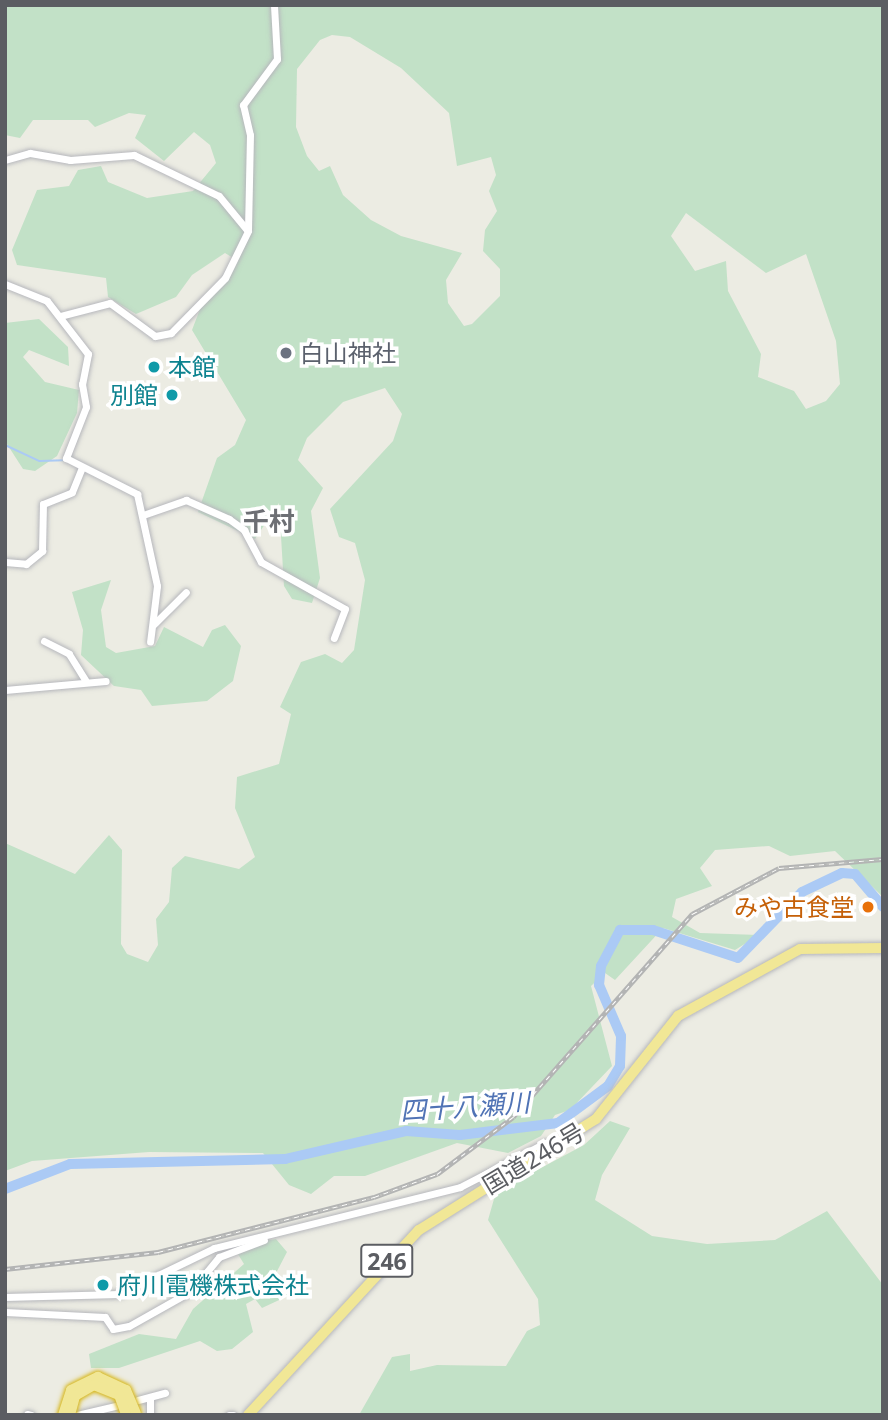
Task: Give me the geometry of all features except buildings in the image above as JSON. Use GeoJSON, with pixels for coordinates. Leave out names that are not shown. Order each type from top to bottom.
{"type":"FeatureCollection","features":[{"type":"Feature","properties":{"kind":"highway","name":"国道246号"},"geometry":{"type":"LineString","coordinates":[[247,1415],[419,1230],[558,1147],[604,1111],[678,1016],[800,949],[883,948]]}},
{"type":"Feature","properties":{"kind":"highway"},"geometry":{"type":"LineString","coordinates":[[63,1415],[71,1390],[98,1377],[125,1390],[129,1412]]}},
{"type":"Feature","properties":{"kind":"highway"},"geometry":{"type":"LineString","coordinates":[[70,1415],[75,1396],[94,1385],[119,1395],[129,1412]]}},
{"type":"Feature","properties":{"kind":"street"},"geometry":{"type":"LineString","coordinates":[[61,316],[110,303],[155,336],[170,333],[225,278],[248,231],[250,135],[243,105],[277,59],[274,5]]}},
{"type":"Feature","properties":{"kind":"street"},"geometry":{"type":"LineString","coordinates":[[5,160],[30,153],[70,160],[134,155],[219,195],[248,231]]}},
{"type":"Feature","properties":{"kind":"street"},"geometry":{"type":"LineString","coordinates":[[5,284],[41,296],[61,316],[88,354],[82,384],[86,407],[65,450],[68,461],[133,488],[142,515],[157,586],[150,642]]}},
{"type":"Feature","properties":{"kind":"street"},"geometry":{"type":"LineString","coordinates":[[5,562],[26,564],[42,551],[43,504],[72,492],[82,467]]}},
{"type":"Feature","properties":{"kind":"street"},"geometry":{"type":"LineString","coordinates":[[142,515],[186,500],[229,519],[244,530],[261,562],[345,609],[334,638]]}},
{"type":"Feature","properties":{"kind":"street"},"geometry":{"type":"LineString","coordinates":[[154,624],[186,593]]}},
{"type":"Feature","properties":{"kind":"street"},"geometry":{"type":"LineString","coordinates":[[44,641],[69,654],[85,680]]}},
{"type":"Feature","properties":{"kind":"street"},"geometry":{"type":"LineString","coordinates":[[5,690],[85,680],[106,681]]}},
{"type":"Feature","properties":{"kind":"street"},"geometry":{"type":"LineString","coordinates":[[5,1297],[119,1294],[201,1253],[460,1187],[545,1143],[558,1147]]}},
{"type":"Feature","properties":{"kind":"street"},"geometry":{"type":"LineString","coordinates":[[5,1312],[105,1317],[113,1329],[129,1326],[191,1291],[219,1256],[275,1233]]}},
{"type":"Feature","properties":{"kind":"street"},"geometry":{"type":"LineString","coordinates":[[138,1401],[165,1393]]}},
{"type":"Feature","properties":{"kind":"street"},"geometry":{"type":"LineString","coordinates":[[150,1399],[150,1415]]}},
{"type":"Feature","properties":{"kind":"street"},"geometry":{"type":"LineString","coordinates":[[76,1415],[129,1412]]}},
{"type":"Feature","properties":{"kind":"green space"},"geometry":{"type":"Polygon","coordinates":[[[5,5],[883,5],[883,897],[835,851],[790,856],[769,846],[715,850],[700,868],[712,886],[676,899],[672,917],[700,933],[759,935],[735,950],[663,928],[615,980],[605,973],[591,986],[612,1066],[570,1110],[555,1115],[541,1136],[508,1153],[457,1143],[365,1176],[334,1176],[311,1194],[289,1185],[263,1153],[149,1152],[32,1161],[5,1171],[5,843],[75,874],[109,835],[122,850],[121,944],[127,954],[148,962],[158,945],[156,919],[169,902],[172,868],[185,856],[239,869],[255,857],[235,808],[237,777],[279,764],[291,714],[280,707],[301,662],[325,654],[342,663],[354,650],[365,580],[355,543],[339,537],[330,509],[393,441],[402,414],[385,388],[343,402],[307,438],[298,460],[323,488],[311,511],[320,578],[312,603],[292,599],[284,586],[279,503],[255,539],[198,512],[217,458],[235,445],[246,420],[192,330],[202,304],[238,261],[225,253],[192,275],[176,297],[136,314],[108,297],[106,278],[17,265],[12,250],[37,190],[69,186],[78,170],[101,166],[108,182],[147,198],[193,191],[216,163],[210,145],[194,132],[164,161],[135,138],[146,115],[129,113],[95,127],[88,120],[33,120],[20,138],[5,135],[5,5]],[[332,35],[320,40],[297,69],[296,127],[307,156],[319,171],[330,166],[343,195],[371,220],[401,236],[462,253],[446,280],[448,303],[464,326],[472,324],[500,296],[500,269],[483,251],[485,230],[497,211],[489,191],[496,175],[491,157],[457,166],[449,113],[401,68],[350,37],[332,35]],[[686,213],[671,236],[695,271],[726,261],[728,291],[761,354],[758,377],[794,391],[806,409],[826,401],[840,384],[836,341],[806,254],[766,273],[686,213]]]}},
{"type":"Feature","properties":{"kind":"green space"},"geometry":{"type":"Polygon","coordinates":[[[39,319],[68,347],[69,366],[29,350],[23,357],[45,382],[79,390],[77,413],[57,456],[35,471],[23,469],[5,441],[5,323],[39,319]]]}},
{"type":"Feature","properties":{"kind":"green space"},"geometry":{"type":"Polygon","coordinates":[[[111,580],[101,610],[106,647],[116,653],[155,646],[164,627],[203,647],[212,630],[225,625],[241,646],[233,681],[207,701],[152,706],[141,690],[114,686],[81,655],[83,630],[72,592],[111,580]]]}},
{"type":"Feature","properties":{"kind":"green space"},"geometry":{"type":"Polygon","coordinates":[[[610,1121],[630,1128],[602,1175],[595,1200],[652,1236],[707,1244],[775,1240],[827,1211],[883,1285],[883,1415],[359,1415],[392,1357],[410,1354],[410,1371],[437,1365],[506,1366],[527,1331],[540,1325],[538,1299],[488,1220],[496,1192],[584,1145],[610,1121]]]}},
{"type":"Feature","properties":{"kind":"green space"},"geometry":{"type":"Polygon","coordinates":[[[276,1239],[287,1252],[274,1277],[292,1294],[262,1308],[255,1299],[246,1304],[253,1332],[232,1349],[217,1351],[200,1341],[119,1368],[91,1368],[89,1354],[139,1334],[176,1339],[193,1309],[244,1264],[233,1246],[276,1239]]]}},
{"type":"Feature","properties":{"kind":"waterway"},"geometry":{"type":"LineString","coordinates":[[5,445],[40,461],[63,460]]}},
{"type":"Feature","properties":{"kind":"waterway","name":"四十八瀬川"},"geometry":{"type":"LineString","coordinates":[[5,1189],[70,1164],[285,1159],[406,1131],[460,1135],[558,1123],[608,1086],[620,1066],[621,1036],[599,985],[601,966],[620,930],[653,930],[738,958],[802,892],[842,873],[855,874],[883,907]]}},
{"type":"Feature","properties":{"kind":"railway"},"geometry":{"type":"LineString","coordinates":[[5,1269],[158,1252],[374,1197],[437,1174],[513,1117],[692,914],[779,868],[883,859]]}},
{"type":"Feature","properties":{"kind":"place","name":"白山神社"},"geometry":{"type":"Point","coordinates":[286,353]}},
{"type":"Feature","properties":{"kind":"place","name":"本館"},"geometry":{"type":"Point","coordinates":[154,367]}},
{"type":"Feature","properties":{"kind":"place","name":"別館"},"geometry":{"type":"Point","coordinates":[172,395]}},
{"type":"Feature","properties":{"kind":"place","name":"みや古食堂"},"geometry":{"type":"Point","coordinates":[868,907]}},
{"type":"Feature","properties":{"kind":"place","name":"府川電機株式会社"},"geometry":{"type":"Point","coordinates":[103,1285]}},
{"type":"Feature","properties":{"kind":"district","name":"千村"},"geometry":{"type":"Point","coordinates":[269,522]}}]}
